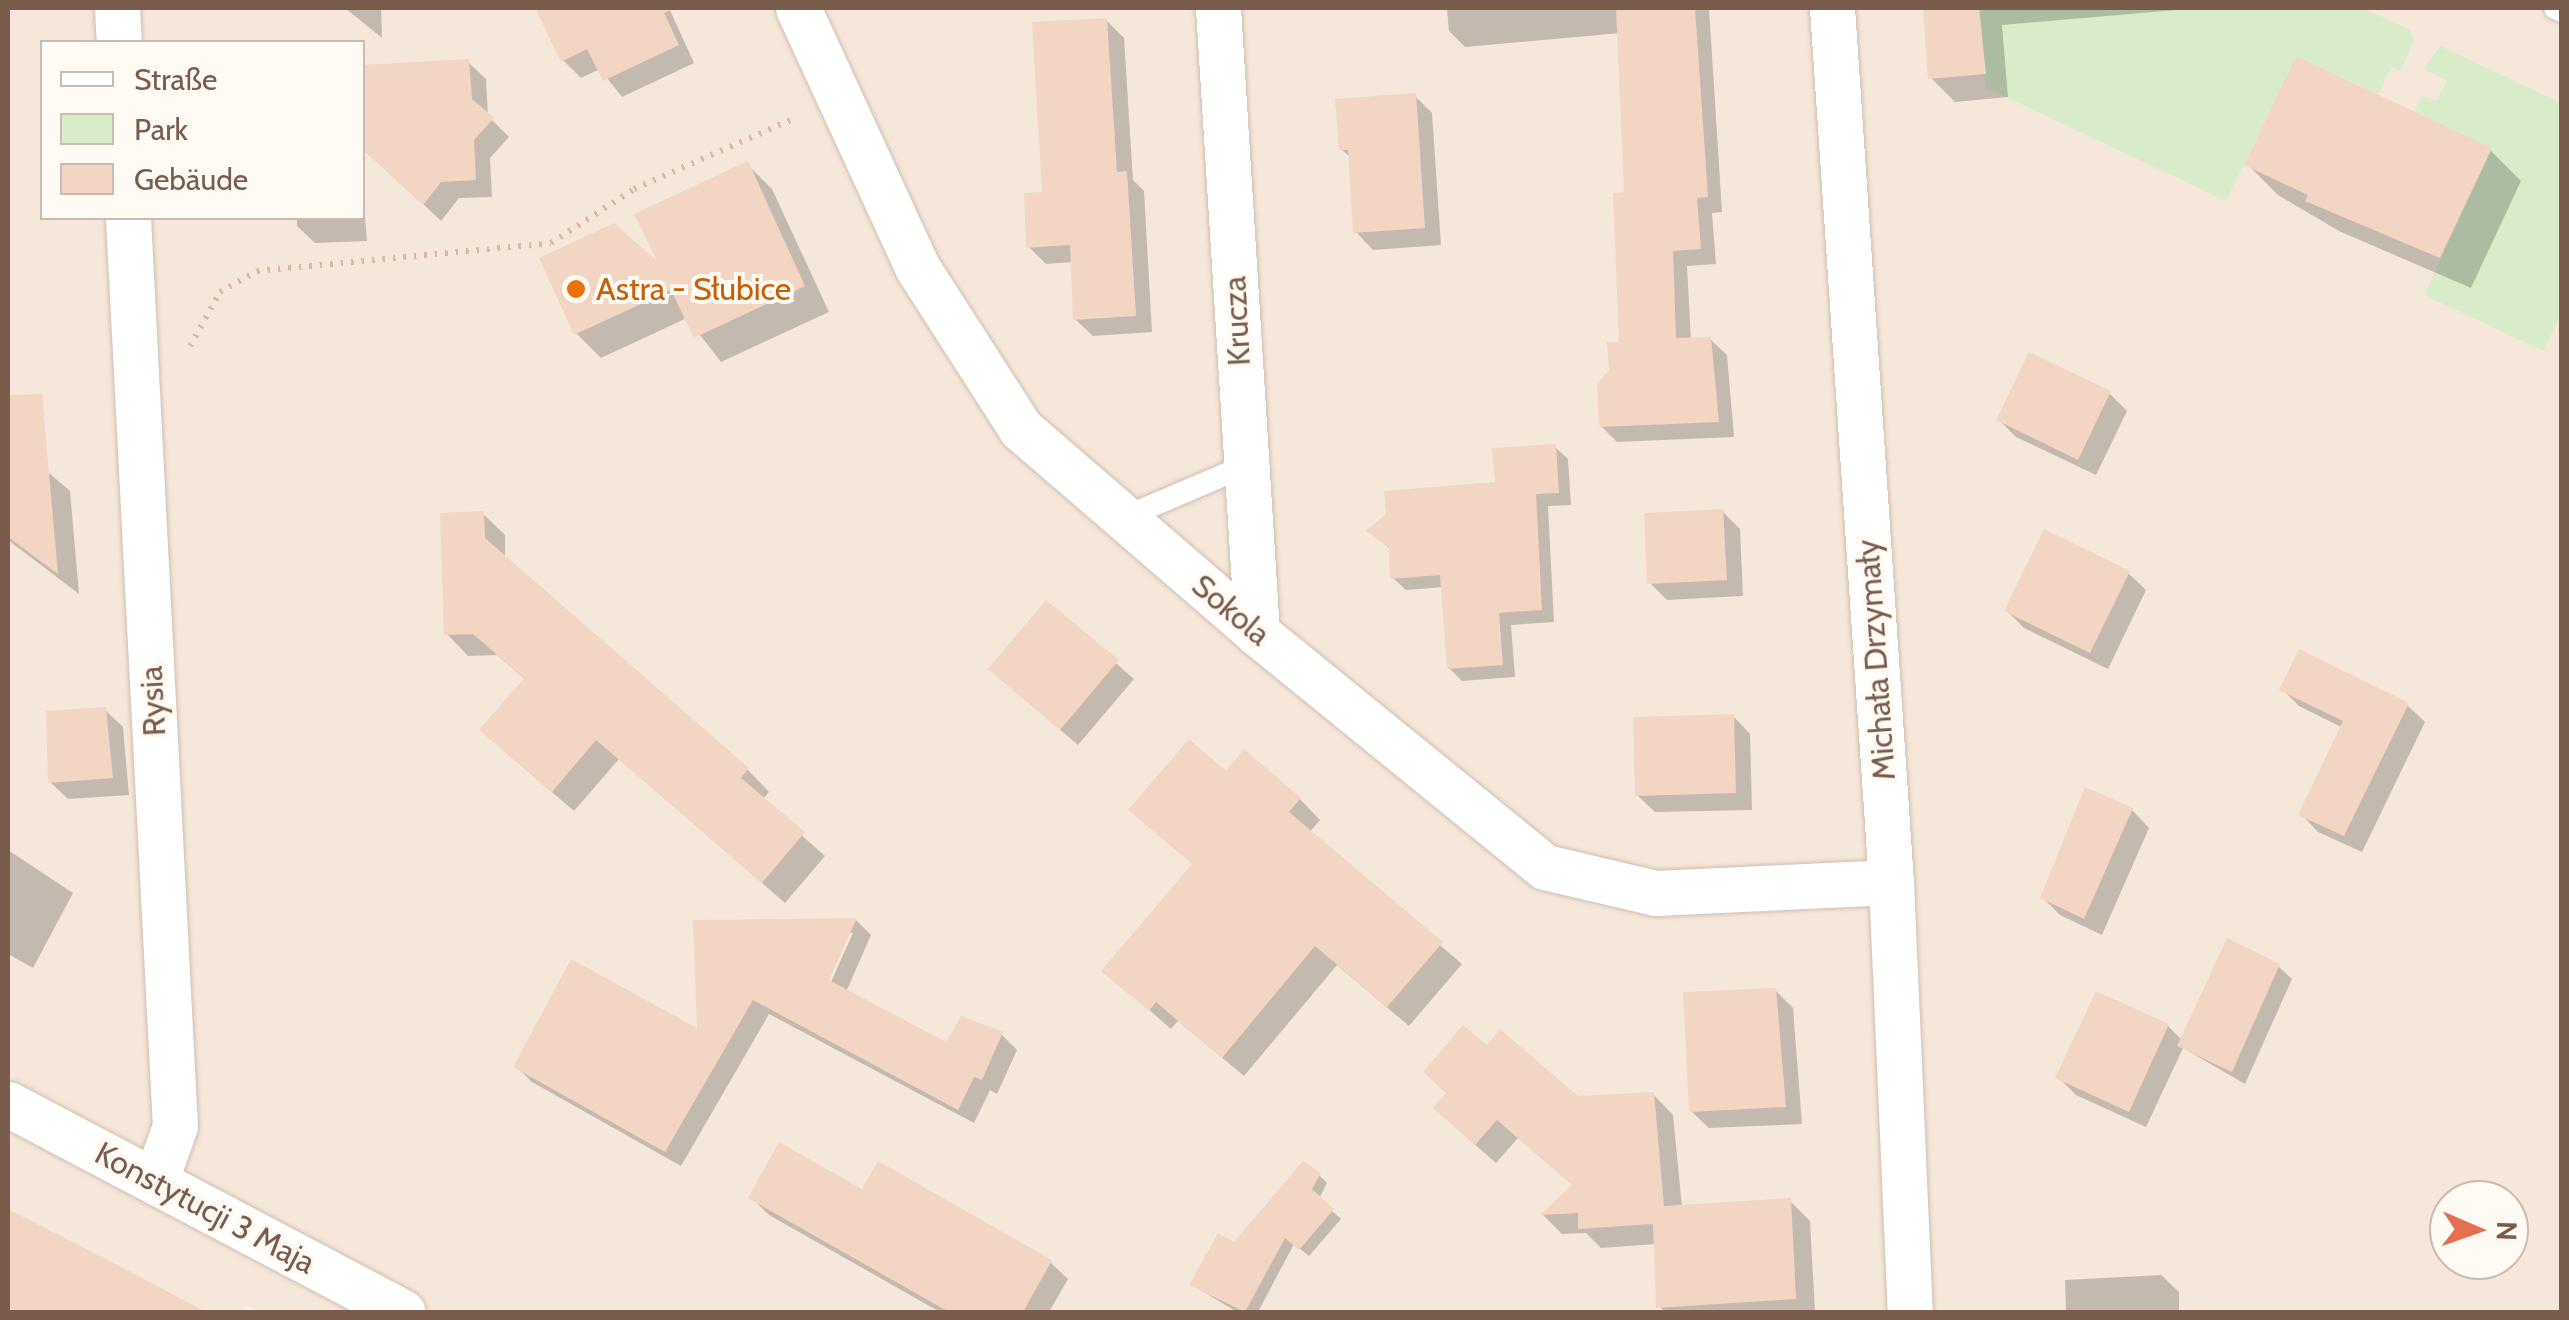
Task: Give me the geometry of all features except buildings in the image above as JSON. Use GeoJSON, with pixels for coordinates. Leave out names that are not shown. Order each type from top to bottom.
{"type":"FeatureCollection","features":[{"type":"Feature","properties":{"kind":"street"},"geometry":{"type":"LineString","coordinates":[[117,8],[119,40]]}},
{"type":"Feature","properties":{"kind":"street","name":"Sokola"},"geometry":{"type":"LineString","coordinates":[[798,8],[917,267],[1021,429],[1257,634],[1545,867],[1656,893],[1890,882]]}},
{"type":"Feature","properties":{"kind":"street","name":"Krucza"},"geometry":{"type":"LineString","coordinates":[[1218,8],[1257,634]]}},
{"type":"Feature","properties":{"kind":"street","name":"Michała Drzymały"},"geometry":{"type":"LineString","coordinates":[[1832,8],[1890,882],[1910,1312]]}},
{"type":"Feature","properties":{"kind":"street","name":"Rysia"},"geometry":{"type":"LineString","coordinates":[[128,220],[175,1126],[156,1182]]}},
{"type":"Feature","properties":{"kind":"street","name":"Konstytucji 3 Maja"},"geometry":{"type":"LineString","coordinates":[[8,1104],[403,1312]]}},
{"type":"Feature","properties":{"kind":"lane"},"geometry":{"type":"LineString","coordinates":[[1123,518],[1245,466]]}},
{"type":"Feature","properties":{"kind":"path"},"geometry":{"type":"LineString","coordinates":[[137,394],[182,360],[220,292],[257,271],[551,243],[634,189],[840,100]]}},
{"type":"Feature","properties":{"kind":"shaded area"},"geometry":{"type":"Polygon","coordinates":[[[8,8],[2561,8],[2561,1312],[259,1312],[247,1306],[240,1312],[8,1312],[8,8]]]}},
{"type":"Feature","properties":{"kind":"green space"},"geometry":{"type":"Polygon","coordinates":[[[1980,8],[2362,8],[2411,30],[2414,41],[2400,71],[2392,67],[2378,94],[2296,56],[2226,201],[1985,87],[1980,8]]]}},
{"type":"Feature","properties":{"kind":"green space"},"geometry":{"type":"Polygon","coordinates":[[[2440,46],[2561,103],[2561,315],[2543,351],[2424,295],[2492,149],[2415,112],[2422,95],[2436,101],[2447,81],[2424,69],[2440,46]]]}},
{"type":"Feature","properties":{"kind":"place","name":"Astra - Słubice"},"geometry":{"type":"Point","coordinates":[576,289]}}]}
